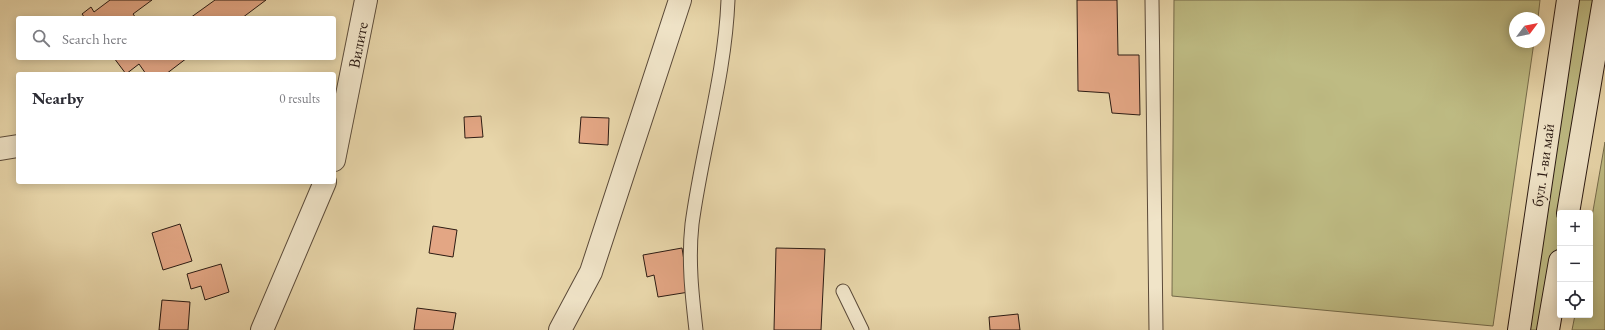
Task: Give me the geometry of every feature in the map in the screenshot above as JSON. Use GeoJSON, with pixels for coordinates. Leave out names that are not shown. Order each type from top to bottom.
{"type":"FeatureCollection","features":[{"type":"Feature","properties":{"kind":"street","name":"Вилите"},"geometry":{"type":"LineString","coordinates":[[336,142],[342,87],[366,0]]}},
{"type":"Feature","properties":{"kind":"street"},"geometry":{"type":"LineString","coordinates":[[560,330],[591,272],[680,0]]}},
{"type":"Feature","properties":{"kind":"street","name":"бул. 1-ви май"},"geometry":{"type":"LineString","coordinates":[[1519,330],[1568,0]]}},
{"type":"Feature","properties":{"kind":"street","name":"бул. 1-ви май"},"geometry":{"type":"LineString","coordinates":[[1569,210],[1604,0]]}},
{"type":"Feature","properties":{"kind":"street"},"geometry":{"type":"LineString","coordinates":[[0,149],[16,146]]}},
{"type":"Feature","properties":{"kind":"street"},"geometry":{"type":"LineString","coordinates":[[262,330],[324,184]]}},
{"type":"Feature","properties":{"kind":"street"},"geometry":{"type":"LineString","coordinates":[[1548,330],[1557,278]]}},
{"type":"Feature","properties":{"kind":"lane"},"geometry":{"type":"LineString","coordinates":[[696,330],[690,280],[692,225],[726,37],[728,0]]}},
{"type":"Feature","properties":{"kind":"lane"},"geometry":{"type":"LineString","coordinates":[[1152,0],[1156,330]]}},
{"type":"Feature","properties":{"kind":"lane"},"geometry":{"type":"LineString","coordinates":[[843,291],[862,330]]}},
{"type":"Feature","properties":{"kind":"shaded area"},"geometry":{"type":"Polygon","coordinates":[[[1174,0],[1540,0],[1539,12],[1509,12],[1509,48],[1533,48],[1493,326],[1172,296],[1174,0]]]}},
{"type":"Feature","properties":{"kind":"shaded area"},"geometry":{"type":"Polygon","coordinates":[[[1568,0],[1603,0],[1561,210],[1557,210],[1557,266],[1546,330],[1519,330],[1568,0]]]}},
{"type":"Feature","properties":{"kind":"shaded area"},"geometry":{"type":"Polygon","coordinates":[[[1605,142],[1605,330],[1572,330],[1574,318],[1593,318],[1593,211],[1605,142]]]}},
{"type":"Feature","properties":{"kind":"building"},"geometry":{"type":"Polygon","coordinates":[[[110,0],[152,0],[133,14],[134,16],[84,16],[82,14],[91,7],[94,12],[110,0]]]}},
{"type":"Feature","properties":{"kind":"building"},"geometry":{"type":"Polygon","coordinates":[[[215,0],[266,0],[245,16],[193,16],[215,0]]]}},
{"type":"Feature","properties":{"kind":"building"},"geometry":{"type":"Polygon","coordinates":[[[1077,0],[1117,0],[1118,55],[1139,55],[1140,115],[1112,113],[1109,93],[1078,91],[1077,0]]]}},
{"type":"Feature","properties":{"kind":"building"},"geometry":{"type":"Polygon","coordinates":[[[116,60],[184,60],[169,72],[145,72],[139,64],[129,72],[124,72],[116,60]]]}},
{"type":"Feature","properties":{"kind":"building"},"geometry":{"type":"Polygon","coordinates":[[[481,116],[483,137],[465,138],[464,117],[481,116]]]}},
{"type":"Feature","properties":{"kind":"building"},"geometry":{"type":"Polygon","coordinates":[[[581,117],[609,118],[608,145],[579,143],[581,117]]]}},
{"type":"Feature","properties":{"kind":"building"},"geometry":{"type":"Polygon","coordinates":[[[180,224],[192,261],[163,270],[152,233],[180,224]]]}},
{"type":"Feature","properties":{"kind":"building"},"geometry":{"type":"Polygon","coordinates":[[[433,226],[457,230],[453,257],[429,253],[433,226]]]}},
{"type":"Feature","properties":{"kind":"building"},"geometry":{"type":"Polygon","coordinates":[[[682,248],[689,292],[658,297],[654,275],[647,277],[643,255],[682,248]]]}},
{"type":"Feature","properties":{"kind":"building"},"geometry":{"type":"Polygon","coordinates":[[[776,248],[825,249],[821,330],[774,330],[776,248]]]}},
{"type":"Feature","properties":{"kind":"building"},"geometry":{"type":"Polygon","coordinates":[[[221,264],[229,292],[205,300],[201,286],[191,289],[187,274],[221,264]]]}},
{"type":"Feature","properties":{"kind":"building"},"geometry":{"type":"Polygon","coordinates":[[[162,300],[190,302],[188,330],[159,330],[162,300]]]}},
{"type":"Feature","properties":{"kind":"building"},"geometry":{"type":"Polygon","coordinates":[[[417,308],[456,313],[453,330],[414,330],[417,308]]]}},
{"type":"Feature","properties":{"kind":"building"},"geometry":{"type":"Polygon","coordinates":[[[1018,314],[1020,330],[990,330],[989,317],[1018,314]]]}}]}
